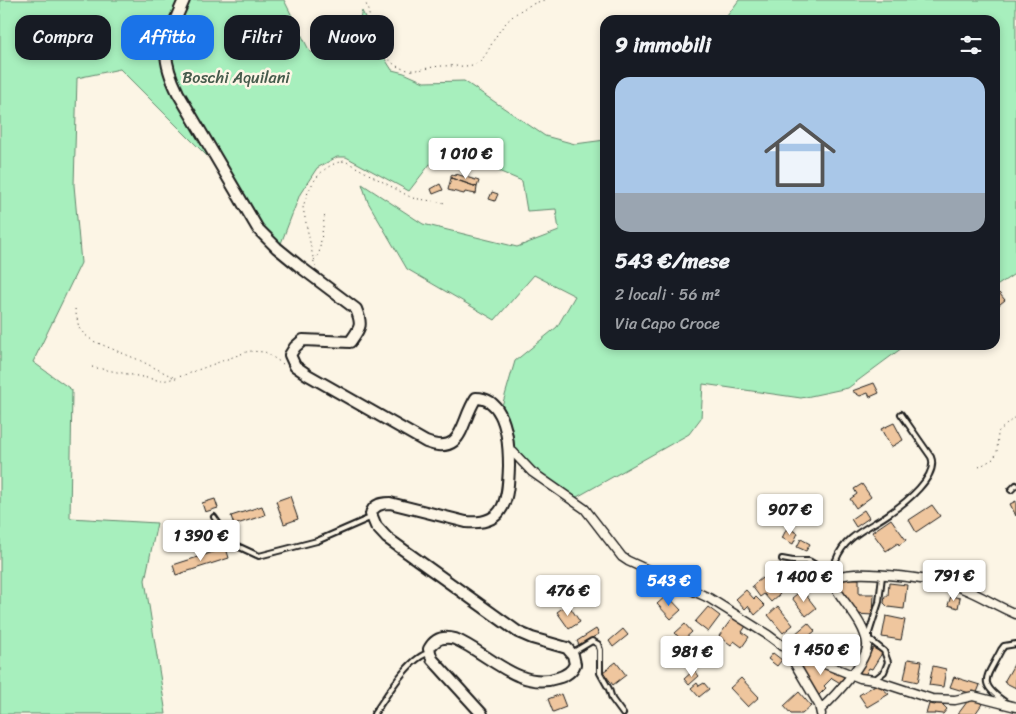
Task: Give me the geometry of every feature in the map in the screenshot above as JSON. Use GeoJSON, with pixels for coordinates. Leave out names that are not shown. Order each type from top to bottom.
{"type":"FeatureCollection","features":[{"type":"Feature","properties":{"kind":"main road"},"geometry":{"type":"LineString","coordinates":[[184,0],[168,37],[165,56],[168,73],[258,229],[277,248],[356,309],[360,320],[360,329],[350,342],[303,340],[290,355],[295,366],[426,442],[439,447],[448,445],[459,436],[476,398],[483,398],[494,405],[500,412],[504,422],[509,452],[508,492],[505,502],[493,518],[484,522],[466,522],[393,503],[384,503],[376,506],[372,511],[372,517],[378,529],[387,538],[509,626],[528,637],[565,646],[572,653],[574,664],[569,672],[556,679],[542,680],[513,673],[452,638],[443,637],[437,640],[431,645],[429,653],[437,666],[482,714]]}},
{"type":"Feature","properties":{"kind":"street"},"geometry":{"type":"LineString","coordinates":[[509,452],[513,452],[532,472],[585,509],[622,556],[709,598],[768,635],[792,654],[817,661],[862,679],[874,680],[932,699],[955,700],[970,696],[1013,706]]}},
{"type":"Feature","properties":{"kind":"street"},"geometry":{"type":"LineString","coordinates":[[792,654],[792,659],[821,711],[852,675],[864,655],[867,641],[856,618],[835,587],[835,576],[882,574],[957,587],[1016,614]]}},
{"type":"Feature","properties":{"kind":"lane"},"geometry":{"type":"LineString","coordinates":[[835,576],[833,568],[843,546],[865,527],[888,515],[901,505],[919,488],[931,471],[933,462],[931,456],[901,414]]}},
{"type":"Feature","properties":{"kind":"lane"},"geometry":{"type":"LineString","coordinates":[[1011,490],[1016,485]]}},
{"type":"Feature","properties":{"kind":"lane"},"geometry":{"type":"LineString","coordinates":[[214,517],[233,544],[259,556],[317,541],[372,517]]}},
{"type":"Feature","properties":{"kind":"lane"},"geometry":{"type":"LineString","coordinates":[[782,559],[809,561],[819,565],[835,576]]}},
{"type":"Feature","properties":{"kind":"lane"},"geometry":{"type":"LineString","coordinates":[[874,680],[884,672],[888,662],[884,651],[869,639],[869,633],[879,602],[882,574]]}},
{"type":"Feature","properties":{"kind":"lane"},"geometry":{"type":"LineString","coordinates":[[572,653],[592,641],[598,644],[600,650],[600,673],[612,699],[623,714]]}},
{"type":"Feature","properties":{"kind":"lane"},"geometry":{"type":"LineString","coordinates":[[1013,706],[992,692],[987,687],[986,680],[1004,646],[1016,644]]}},
{"type":"Feature","properties":{"kind":"lane"},"geometry":{"type":"LineString","coordinates":[[374,714],[408,666],[420,656],[429,653]]}},
{"type":"Feature","properties":{"kind":"path"},"geometry":{"type":"LineString","coordinates":[[365,0],[377,37],[390,61],[398,67],[408,70],[476,63],[487,53],[508,19],[526,6],[544,0]]}},
{"type":"Feature","properties":{"kind":"path"},"geometry":{"type":"LineString","coordinates":[[318,280],[303,208],[305,198],[311,186],[320,173],[329,166],[345,161],[412,198],[446,203]]}},
{"type":"Feature","properties":{"kind":"path"},"geometry":{"type":"LineString","coordinates":[[314,261],[319,254],[325,213]]}},
{"type":"Feature","properties":{"kind":"path"},"geometry":{"type":"LineString","coordinates":[[75,308],[79,328],[93,341],[176,378]]}},
{"type":"Feature","properties":{"kind":"path"},"geometry":{"type":"LineString","coordinates":[[92,367],[162,381],[176,378],[249,351],[265,352],[285,365],[293,362]]}},
{"type":"Feature","properties":{"kind":"path"},"geometry":{"type":"LineString","coordinates":[[979,467],[993,459],[997,454],[998,432],[1016,416]]}},
{"type":"Feature","properties":{"kind":"green space","name":"Boschi Aquilani"},"geometry":{"type":"Polygon","coordinates":[[[0,0],[284,0],[292,15],[224,15],[224,60],[300,60],[300,32],[310,52],[310,60],[386,60],[392,70],[424,82],[464,81],[545,136],[575,144],[600,141],[600,350],[899,350],[848,388],[801,398],[703,384],[701,418],[689,434],[577,497],[567,496],[513,452],[513,438],[502,406],[515,361],[557,327],[575,296],[534,275],[495,320],[407,269],[368,202],[362,184],[423,224],[517,247],[559,231],[556,209],[527,211],[522,181],[477,162],[430,164],[409,191],[346,157],[337,157],[317,168],[300,194],[280,246],[261,226],[222,171],[120,69],[77,78],[74,185],[81,263],[33,362],[72,390],[70,518],[157,523],[145,580],[166,714],[0,714],[0,0]]]}},
{"type":"Feature","properties":{"kind":"green space"},"geometry":{"type":"Polygon","coordinates":[[[739,0],[1016,0],[1016,273],[1000,284],[1000,15],[728,15],[739,0]]]}},
{"type":"Feature","properties":{"kind":"building"},"geometry":{"type":"Polygon","coordinates":[[[456,174],[479,181],[477,187],[451,178],[451,175],[456,176],[456,174]]]}},
{"type":"Feature","properties":{"kind":"building"},"geometry":{"type":"Polygon","coordinates":[[[451,178],[477,187],[476,194],[465,192],[464,194],[448,190],[451,178]]]}},
{"type":"Feature","properties":{"kind":"building"},"geometry":{"type":"Polygon","coordinates":[[[440,184],[443,190],[433,194],[431,189],[440,184]]]}},
{"type":"Feature","properties":{"kind":"building"},"geometry":{"type":"Polygon","coordinates":[[[492,192],[498,194],[495,201],[489,199],[492,192]]]}},
{"type":"Feature","properties":{"kind":"building"},"geometry":{"type":"Polygon","coordinates":[[[1000,294],[1005,300],[1000,304],[1000,294]]]}},
{"type":"Feature","properties":{"kind":"building"},"geometry":{"type":"Polygon","coordinates":[[[874,383],[879,393],[870,397],[868,393],[860,396],[852,391],[874,383]]]}},
{"type":"Feature","properties":{"kind":"building"},"geometry":{"type":"Polygon","coordinates":[[[894,423],[903,440],[891,447],[881,429],[894,423]]]}},
{"type":"Feature","properties":{"kind":"building"},"geometry":{"type":"Polygon","coordinates":[[[862,484],[871,497],[856,508],[850,499],[857,494],[854,489],[862,484]]]}},
{"type":"Feature","properties":{"kind":"building"},"geometry":{"type":"Polygon","coordinates":[[[290,496],[298,519],[284,524],[276,501],[290,496]]]}},
{"type":"Feature","properties":{"kind":"building"},"geometry":{"type":"Polygon","coordinates":[[[215,499],[218,508],[205,512],[202,503],[215,499]]]}},
{"type":"Feature","properties":{"kind":"building"},"geometry":{"type":"Polygon","coordinates":[[[1016,501],[1016,516],[1010,504],[1016,501]]]}},
{"type":"Feature","properties":{"kind":"building"},"geometry":{"type":"Polygon","coordinates":[[[932,505],[940,516],[916,532],[909,520],[932,505]]]}},
{"type":"Feature","properties":{"kind":"building"},"geometry":{"type":"Polygon","coordinates":[[[262,506],[265,515],[234,525],[231,516],[262,506]]]}},
{"type":"Feature","properties":{"kind":"building"},"geometry":{"type":"Polygon","coordinates":[[[864,510],[869,518],[856,527],[851,519],[864,510]]]}},
{"type":"Feature","properties":{"kind":"building"},"geometry":{"type":"Polygon","coordinates":[[[891,519],[906,540],[886,551],[872,532],[891,519]]]}},
{"type":"Feature","properties":{"kind":"building"},"geometry":{"type":"Polygon","coordinates":[[[787,528],[798,533],[793,544],[782,538],[787,528]]]}},
{"type":"Feature","properties":{"kind":"building"},"geometry":{"type":"Polygon","coordinates":[[[801,539],[810,544],[806,551],[797,547],[801,539]]]}},
{"type":"Feature","properties":{"kind":"building"},"geometry":{"type":"Polygon","coordinates":[[[226,548],[229,558],[176,575],[173,565],[226,548]]]}},
{"type":"Feature","properties":{"kind":"building"},"geometry":{"type":"Polygon","coordinates":[[[762,578],[769,587],[772,584],[780,594],[771,602],[764,594],[760,597],[752,586],[762,578]]]}},
{"type":"Feature","properties":{"kind":"building"},"geometry":{"type":"Polygon","coordinates":[[[839,578],[859,579],[859,594],[874,594],[873,615],[856,614],[838,585],[839,578]]]}},
{"type":"Feature","properties":{"kind":"building"},"geometry":{"type":"Polygon","coordinates":[[[889,583],[907,585],[904,609],[888,607],[884,603],[885,596],[888,596],[889,583]]]}},
{"type":"Feature","properties":{"kind":"building"},"geometry":{"type":"Polygon","coordinates":[[[746,590],[754,599],[756,597],[765,606],[755,615],[748,606],[745,609],[736,599],[746,590]]]}},
{"type":"Feature","properties":{"kind":"building"},"geometry":{"type":"Polygon","coordinates":[[[802,590],[816,608],[806,616],[792,598],[802,590]]]}},
{"type":"Feature","properties":{"kind":"building"},"geometry":{"type":"Polygon","coordinates":[[[667,595],[681,610],[671,619],[657,604],[667,595]]]}},
{"type":"Feature","properties":{"kind":"building"},"geometry":{"type":"Polygon","coordinates":[[[951,596],[960,598],[958,608],[948,605],[951,596]]]}},
{"type":"Feature","properties":{"kind":"building"},"geometry":{"type":"Polygon","coordinates":[[[568,604],[580,622],[569,629],[557,612],[568,604]]]}},
{"type":"Feature","properties":{"kind":"building"},"geometry":{"type":"Polygon","coordinates":[[[778,606],[793,625],[783,633],[768,615],[778,606]]]}},
{"type":"Feature","properties":{"kind":"building"},"geometry":{"type":"Polygon","coordinates":[[[708,607],[720,616],[708,632],[695,622],[708,607]]]}},
{"type":"Feature","properties":{"kind":"building"},"geometry":{"type":"Polygon","coordinates":[[[886,616],[905,620],[901,640],[882,637],[886,616]]]}},
{"type":"Feature","properties":{"kind":"building"},"geometry":{"type":"Polygon","coordinates":[[[733,617],[746,626],[742,632],[749,637],[742,647],[734,641],[731,645],[719,636],[733,617]]]}},
{"type":"Feature","properties":{"kind":"building"},"geometry":{"type":"Polygon","coordinates":[[[808,623],[815,631],[794,648],[788,640],[808,623]]]}},
{"type":"Feature","properties":{"kind":"building"},"geometry":{"type":"Polygon","coordinates":[[[685,624],[692,632],[682,641],[675,633],[685,624]]]}},
{"type":"Feature","properties":{"kind":"building"},"geometry":{"type":"Polygon","coordinates":[[[596,629],[599,634],[579,645],[577,641],[596,629]]]}},
{"type":"Feature","properties":{"kind":"building"},"geometry":{"type":"Polygon","coordinates":[[[623,629],[628,635],[613,647],[609,641],[623,629]]]}},
{"type":"Feature","properties":{"kind":"building"},"geometry":{"type":"Polygon","coordinates":[[[716,647],[723,654],[713,664],[706,657],[716,647]]]}},
{"type":"Feature","properties":{"kind":"building"},"geometry":{"type":"Polygon","coordinates":[[[873,648],[882,653],[872,669],[869,668],[864,677],[858,673],[873,648]]]}},
{"type":"Feature","properties":{"kind":"building"},"geometry":{"type":"Polygon","coordinates":[[[773,653],[782,660],[777,666],[768,659],[773,653]]]}},
{"type":"Feature","properties":{"kind":"building"},"geometry":{"type":"Polygon","coordinates":[[[799,659],[837,671],[848,677],[842,684],[832,678],[818,696],[799,659]]]}},
{"type":"Feature","properties":{"kind":"building"},"geometry":{"type":"Polygon","coordinates":[[[908,659],[922,661],[918,682],[904,679],[908,659]]]}},
{"type":"Feature","properties":{"kind":"building"},"geometry":{"type":"Polygon","coordinates":[[[1016,661],[1016,688],[1004,682],[1016,661]]]}},
{"type":"Feature","properties":{"kind":"building"},"geometry":{"type":"Polygon","coordinates":[[[616,662],[626,675],[613,685],[603,672],[616,662]]]}},
{"type":"Feature","properties":{"kind":"building"},"geometry":{"type":"Polygon","coordinates":[[[933,666],[946,669],[943,687],[929,685],[933,666]]]}},
{"type":"Feature","properties":{"kind":"building"},"geometry":{"type":"Polygon","coordinates":[[[694,670],[699,676],[689,685],[684,679],[694,670]]]}},
{"type":"Feature","properties":{"kind":"building"},"geometry":{"type":"Polygon","coordinates":[[[954,677],[980,685],[976,695],[950,687],[954,677]]]}},
{"type":"Feature","properties":{"kind":"building"},"geometry":{"type":"Polygon","coordinates":[[[741,678],[759,697],[748,707],[730,688],[741,678]]]}},
{"type":"Feature","properties":{"kind":"building"},"geometry":{"type":"Polygon","coordinates":[[[697,683],[699,686],[704,683],[709,689],[699,697],[691,688],[697,683]]]}},
{"type":"Feature","properties":{"kind":"building"},"geometry":{"type":"Polygon","coordinates":[[[877,684],[889,694],[867,707],[859,695],[877,684]]]}},
{"type":"Feature","properties":{"kind":"building"},"geometry":{"type":"Polygon","coordinates":[[[799,692],[811,706],[802,714],[791,714],[784,706],[799,692]]]}},
{"type":"Feature","properties":{"kind":"building"},"geometry":{"type":"Polygon","coordinates":[[[561,694],[566,707],[553,712],[548,699],[561,694]]]}},
{"type":"Feature","properties":{"kind":"building"},"geometry":{"type":"Polygon","coordinates":[[[970,698],[982,704],[975,714],[958,714],[970,698]]]}},
{"type":"Feature","properties":{"kind":"building"},"geometry":{"type":"Polygon","coordinates":[[[939,701],[947,709],[943,714],[926,714],[929,704],[935,705],[939,701]]]}}]}
